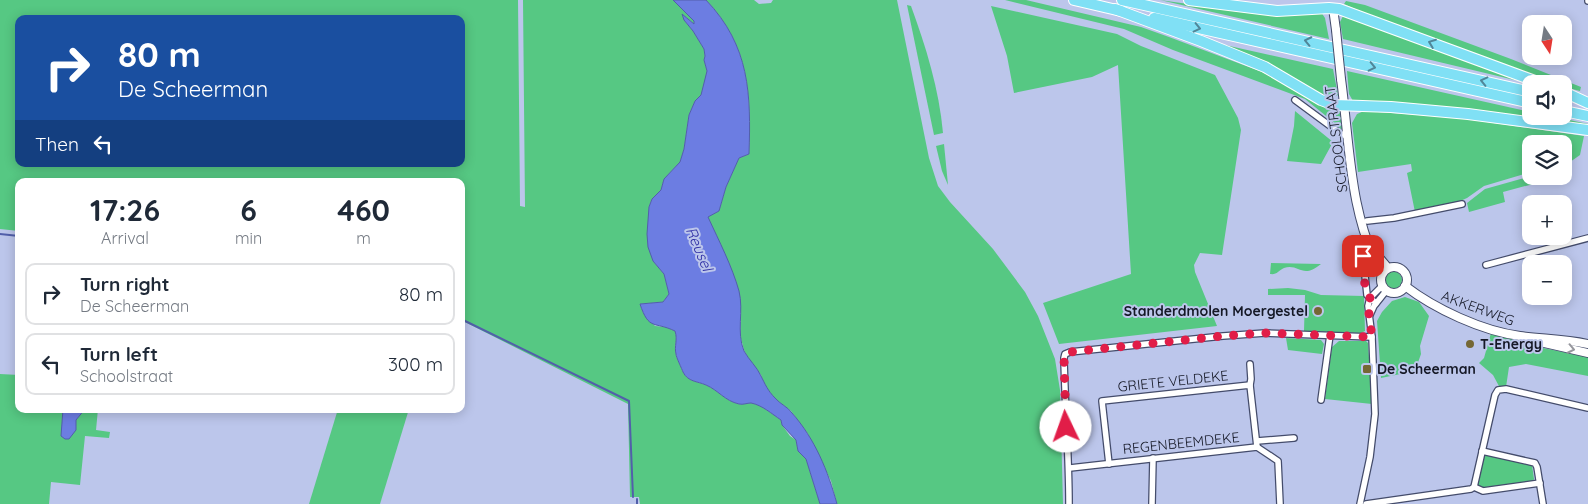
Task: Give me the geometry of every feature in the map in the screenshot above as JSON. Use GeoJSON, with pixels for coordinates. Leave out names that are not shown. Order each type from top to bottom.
{"type":"FeatureCollection","features":[{"type":"Feature","properties":{"kind":"highway"},"geometry":{"type":"LineString","coordinates":[[1074,0],[1522,101]]}},
{"type":"Feature","properties":{"kind":"highway"},"geometry":{"type":"LineString","coordinates":[[1122,0],[1522,90]]}},
{"type":"Feature","properties":{"kind":"highway"},"geometry":{"type":"LineString","coordinates":[[1189,0],[1277,11],[1333,8],[1357,15],[1522,76]]}},
{"type":"Feature","properties":{"kind":"highway"},"geometry":{"type":"LineString","coordinates":[[1115,9],[1265,67],[1321,100],[1334,105],[1449,112],[1588,130]]}},
{"type":"Feature","properties":{"kind":"highway"},"geometry":{"type":"LineString","coordinates":[[1572,96],[1588,104]]}},
{"type":"Feature","properties":{"kind":"highway"},"geometry":{"type":"LineString","coordinates":[[1572,101],[1588,104]]}},
{"type":"Feature","properties":{"kind":"highway"},"geometry":{"type":"LineString","coordinates":[[1572,113],[1588,116]]}},
{"type":"Feature","properties":{"kind":"main road","name":"SCHOOLSTRAAT"},"geometry":{"type":"LineString","coordinates":[[1333,8],[1358,213],[1371,254],[1382,274]]}},
{"type":"Feature","properties":{"kind":"main road","name":"SCHOOLSTRAAT"},"geometry":{"type":"LineString","coordinates":[[1368,243],[1388,268]]}},
{"type":"Feature","properties":{"kind":"main road"},"geometry":{"type":"LineString","coordinates":[[1388,268],[1398,268],[1403,271],[1407,279],[1402,289],[1392,293],[1384,288],[1382,274],[1388,268]]}},
{"type":"Feature","properties":{"kind":"main road","name":"AKKERWEG"},"geometry":{"type":"LineString","coordinates":[[1402,289],[1466,320],[1532,341],[1588,353]]}},
{"type":"Feature","properties":{"kind":"main road","name":"AKKERWEG"},"geometry":{"type":"LineString","coordinates":[[1520,336],[1569,340],[1588,344]]}},
{"type":"Feature","properties":{"kind":"street"},"geometry":{"type":"LineString","coordinates":[[1295,100],[1343,135],[1348,134]]}},
{"type":"Feature","properties":{"kind":"street"},"geometry":{"type":"LineString","coordinates":[[1368,221],[1394,218],[1462,204]]}},
{"type":"Feature","properties":{"kind":"street"},"geometry":{"type":"LineString","coordinates":[[1486,265],[1588,238]]}},
{"type":"Feature","properties":{"kind":"street"},"geometry":{"type":"LineString","coordinates":[[1363,256],[1366,289],[1370,298],[1376,303]]}},
{"type":"Feature","properties":{"kind":"street"},"geometry":{"type":"LineString","coordinates":[[1360,504],[1370,457],[1375,414],[1372,337],[1368,306],[1370,298],[1384,288]]}},
{"type":"Feature","properties":{"kind":"street"},"geometry":{"type":"LineString","coordinates":[[1370,315],[1384,288]]}},
{"type":"Feature","properties":{"kind":"street"},"geometry":{"type":"LineString","coordinates":[[1070,504],[1070,468],[1065,410],[1065,354],[1223,336],[1283,333],[1372,337]]}},
{"type":"Feature","properties":{"kind":"street"},"geometry":{"type":"LineString","coordinates":[[1321,400],[1330,335]]}},
{"type":"Feature","properties":{"kind":"street"},"geometry":{"type":"LineString","coordinates":[[1250,364],[1252,379],[1250,385],[1257,444]]}},
{"type":"Feature","properties":{"kind":"street","name":"GRIETE VELDEKE"},"geometry":{"type":"LineString","coordinates":[[1109,464],[1102,401],[1250,385]]}},
{"type":"Feature","properties":{"kind":"street"},"geometry":{"type":"LineString","coordinates":[[1366,504],[1468,491],[1474,487],[1495,395],[1498,390],[1506,389],[1588,408]]}},
{"type":"Feature","properties":{"kind":"street","name":"REGENBEEMDEKE"},"geometry":{"type":"LineString","coordinates":[[1070,468],[1294,438]]}},
{"type":"Feature","properties":{"kind":"street","name":"REGENBEEMDEKE"},"geometry":{"type":"LineString","coordinates":[[1257,444],[1278,461],[1280,504]]}},
{"type":"Feature","properties":{"kind":"street"},"geometry":{"type":"LineString","coordinates":[[1482,450],[1535,463],[1543,504]]}},
{"type":"Feature","properties":{"kind":"street"},"geometry":{"type":"LineString","coordinates":[[1152,504],[1153,458]]}},
{"type":"Feature","properties":{"kind":"street"},"geometry":{"type":"LineString","coordinates":[[1474,487],[1483,491],[1540,483]]}},
{"type":"Feature","properties":{"kind":"green space"},"geometry":{"type":"Polygon","coordinates":[[[0,0],[518,0],[520,206],[525,207],[523,0],[673,0],[694,21],[694,24],[686,17],[684,20],[704,49],[707,71],[701,95],[695,101],[689,115],[680,162],[664,179],[661,190],[652,199],[649,207],[653,261],[664,274],[669,294],[663,302],[640,304],[643,312],[655,326],[666,327],[675,331],[676,356],[687,378],[710,387],[734,403],[751,403],[759,406],[781,420],[782,425],[790,436],[796,440],[798,451],[806,459],[820,504],[640,504],[639,497],[630,497],[628,404],[465,322],[465,178],[15,178],[15,231],[0,229],[0,0]]]}},
{"type":"Feature","properties":{"kind":"green space"},"geometry":{"type":"Polygon","coordinates":[[[706,0],[754,0],[759,4],[771,3],[773,0],[897,0],[929,158],[938,186],[993,249],[1025,292],[1038,316],[1055,359],[1060,390],[1063,504],[837,504],[831,481],[808,434],[791,411],[775,399],[765,386],[761,375],[744,350],[740,335],[741,313],[719,241],[707,217],[719,211],[726,187],[739,158],[749,154],[750,132],[748,91],[739,53],[732,35],[721,17],[706,0]]]}},
{"type":"Feature","properties":{"kind":"green space"},"geometry":{"type":"Polygon","coordinates":[[[1005,0],[1026,0],[1141,27],[1262,72],[1340,111],[1342,130],[1337,130],[1334,127],[1336,124],[1305,99],[1173,50],[1124,29],[1005,0]]]}},
{"type":"Feature","properties":{"kind":"green space"},"geometry":{"type":"Polygon","coordinates":[[[1160,0],[1202,6],[1321,12],[1325,18],[1329,39],[1160,0]]]}},
{"type":"Feature","properties":{"kind":"green space"},"geometry":{"type":"Polygon","coordinates":[[[1346,1],[1365,5],[1551,75],[1525,75],[1344,4],[1346,1]]]}},
{"type":"Feature","properties":{"kind":"green space"},"geometry":{"type":"Polygon","coordinates":[[[907,5],[911,6],[931,68],[943,133],[934,135],[907,5]]]}},
{"type":"Feature","properties":{"kind":"green space"},"geometry":{"type":"Polygon","coordinates":[[[991,6],[1117,34],[1141,46],[1215,75],[1238,118],[1241,130],[1222,255],[1200,253],[1194,265],[1195,272],[1217,326],[1059,344],[1043,303],[1131,274],[1118,65],[1092,77],[1014,93],[1007,56],[991,6]]]}},
{"type":"Feature","properties":{"kind":"green space"},"geometry":{"type":"Polygon","coordinates":[[[1344,14],[1522,82],[1343,39],[1340,22],[1344,14]]]}},
{"type":"Feature","properties":{"kind":"green space"},"geometry":{"type":"Polygon","coordinates":[[[1216,43],[1333,69],[1338,95],[1331,98],[1325,96],[1269,65],[1216,43]]]}},
{"type":"Feature","properties":{"kind":"green space"},"geometry":{"type":"Polygon","coordinates":[[[1347,71],[1522,110],[1522,119],[1353,101],[1349,94],[1347,71]]]}},
{"type":"Feature","properties":{"kind":"green space"},"geometry":{"type":"Polygon","coordinates":[[[1572,83],[1581,87],[1580,91],[1572,89],[1572,83]]]}},
{"type":"Feature","properties":{"kind":"green space"},"geometry":{"type":"Polygon","coordinates":[[[1295,111],[1333,142],[1321,164],[1287,161],[1295,111]]]}},
{"type":"Feature","properties":{"kind":"green space"},"geometry":{"type":"Polygon","coordinates":[[[1364,111],[1459,118],[1584,136],[1580,155],[1572,161],[1572,135],[1522,135],[1522,175],[1484,186],[1458,202],[1415,212],[1407,173],[1412,171],[1411,164],[1358,172],[1352,123],[1357,114],[1364,111]]]}},
{"type":"Feature","properties":{"kind":"green space"},"geometry":{"type":"Polygon","coordinates":[[[1572,121],[1588,124],[1588,126],[1572,124],[1572,121]]]}},
{"type":"Feature","properties":{"kind":"green space"},"geometry":{"type":"Polygon","coordinates":[[[944,144],[948,185],[942,171],[936,146],[944,144]]]}},
{"type":"Feature","properties":{"kind":"green space"},"geometry":{"type":"Polygon","coordinates":[[[1522,179],[1522,185],[1529,185],[1503,192],[1505,202],[1469,212],[1467,203],[1485,189],[1522,179]]]}},
{"type":"Feature","properties":{"kind":"green space"},"geometry":{"type":"Polygon","coordinates":[[[1271,263],[1321,264],[1309,271],[1289,267],[1270,274],[1271,263]]]}},
{"type":"Feature","properties":{"kind":"green space"},"geometry":{"type":"Polygon","coordinates":[[[1393,271],[1399,274],[1402,280],[1399,286],[1393,289],[1387,286],[1384,280],[1387,274],[1393,271]]]}},
{"type":"Feature","properties":{"kind":"green space"},"geometry":{"type":"Polygon","coordinates":[[[1288,288],[1305,290],[1321,295],[1364,296],[1365,331],[1361,333],[1304,331],[1305,295],[1268,295],[1268,289],[1288,288]]]}},
{"type":"Feature","properties":{"kind":"green space"},"geometry":{"type":"Polygon","coordinates":[[[1405,297],[1419,302],[1429,316],[1420,346],[1421,354],[1415,371],[1381,378],[1377,321],[1392,301],[1405,297]]]}},
{"type":"Feature","properties":{"kind":"green space"},"geometry":{"type":"Polygon","coordinates":[[[1491,333],[1538,347],[1588,357],[1588,376],[1526,364],[1509,367],[1506,387],[1500,388],[1493,375],[1479,363],[1484,358],[1491,333]]]}},
{"type":"Feature","properties":{"kind":"green space"},"geometry":{"type":"Polygon","coordinates":[[[1286,338],[1321,340],[1324,344],[1322,354],[1288,350],[1286,338]]]}},
{"type":"Feature","properties":{"kind":"green space"},"geometry":{"type":"Polygon","coordinates":[[[1339,341],[1366,341],[1368,343],[1372,404],[1325,399],[1332,347],[1339,341]]]}},
{"type":"Feature","properties":{"kind":"green space"},"geometry":{"type":"Polygon","coordinates":[[[0,374],[15,375],[15,413],[63,413],[62,425],[76,430],[76,420],[82,413],[98,413],[96,430],[110,432],[109,438],[85,436],[80,485],[51,482],[49,504],[0,504],[0,374]]]}},
{"type":"Feature","properties":{"kind":"green space"},"geometry":{"type":"Polygon","coordinates":[[[337,413],[408,413],[380,504],[309,504],[337,413]]]}},
{"type":"Feature","properties":{"kind":"green space"},"geometry":{"type":"Polygon","coordinates":[[[1484,455],[1532,465],[1533,481],[1478,488],[1477,482],[1484,455]]]}},
{"type":"Feature","properties":{"kind":"water","name":"Reusel"},"geometry":{"type":"Polygon","coordinates":[[[673,0],[706,0],[721,17],[732,35],[739,53],[748,91],[749,154],[739,158],[726,187],[719,211],[708,217],[729,263],[739,291],[741,306],[740,329],[744,351],[770,393],[790,411],[814,445],[825,468],[837,504],[820,504],[806,459],[798,451],[796,440],[782,425],[781,420],[759,406],[751,403],[734,403],[710,387],[687,378],[676,356],[675,331],[649,322],[640,304],[663,302],[669,294],[664,274],[653,261],[648,247],[649,207],[652,199],[661,190],[664,179],[680,162],[689,115],[695,101],[701,95],[707,71],[704,49],[682,14],[694,24],[694,21],[673,0]]]}},
{"type":"Feature","properties":{"kind":"water"},"geometry":{"type":"Polygon","coordinates":[[[63,413],[82,413],[76,420],[76,430],[69,439],[61,436],[63,413]]]}},
{"type":"Feature","properties":{"kind":"waterway"},"geometry":{"type":"LineString","coordinates":[[0,234],[15,236]]}},
{"type":"Feature","properties":{"kind":"waterway"},"geometry":{"type":"LineString","coordinates":[[465,321],[629,401],[633,497]]}},
{"type":"Feature","properties":{"kind":"waterway"},"geometry":{"type":"LineString","coordinates":[[637,499],[637,504]]}},
{"type":"Feature","properties":{"kind":"place","name":"Standerdmolen Moergestel"},"geometry":{"type":"Point","coordinates":[1318,311]}},
{"type":"Feature","properties":{"kind":"place","name":"T-Energy"},"geometry":{"type":"Point","coordinates":[1470,344]}},
{"type":"Feature","properties":{"kind":"place","name":"De Scheerman"},"geometry":{"type":"Point","coordinates":[1367,369]}},
{"type":"Feature","properties":{"kind":"route"},"geometry":{"type":"LineString","coordinates":[[1066,427],[1064,358],[1065,354],[1070,352],[1265,333],[1372,337],[1368,310],[1370,298],[1366,289],[1363,256]]}}]}
